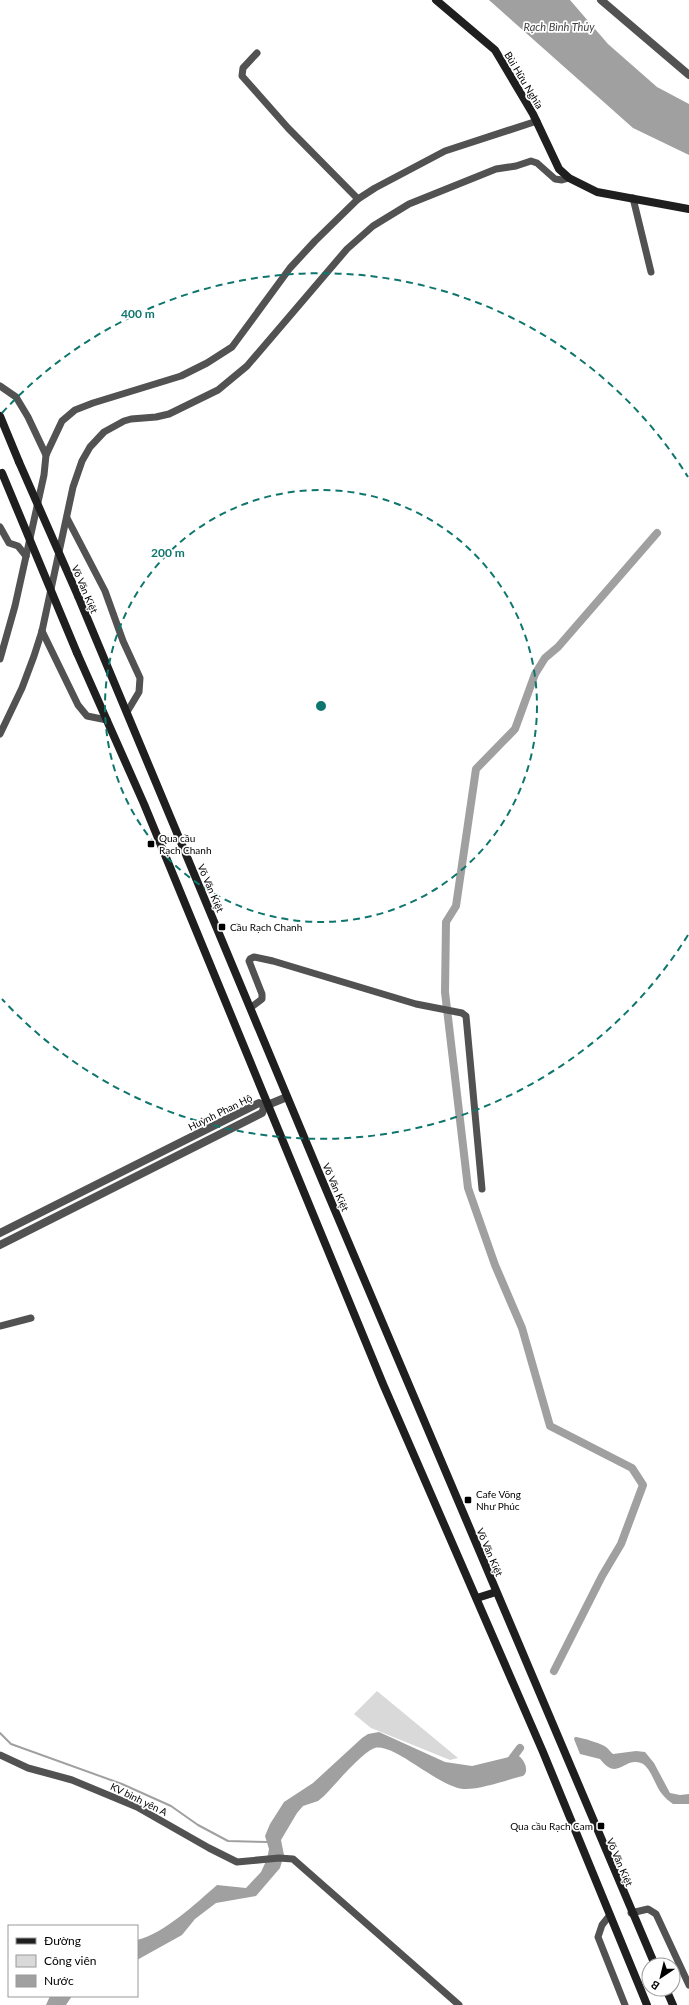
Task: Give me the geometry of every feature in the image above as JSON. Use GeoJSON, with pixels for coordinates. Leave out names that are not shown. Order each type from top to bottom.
{"type":"FeatureCollection","features":[{"type":"Feature","properties":{"kind":"main road","name":"Bùi Hữu Nghĩa"},"geometry":{"type":"LineString","coordinates":[[436,0],[495,50],[538,123]]}},
{"type":"Feature","properties":{"kind":"main road"},"geometry":{"type":"LineString","coordinates":[[538,123],[559,169],[569,178],[597,192],[689,209]]}},
{"type":"Feature","properties":{"kind":"main road","name":"Võ Văn Kiệt"},"geometry":{"type":"LineString","coordinates":[[0,416],[78,596],[287,1097],[631,1913],[651,1957]]}},
{"type":"Feature","properties":{"kind":"main road"},"geometry":{"type":"LineString","coordinates":[[1,471],[77,653],[144,804],[383,1384],[543,1752],[647,2005]]}},
{"type":"Feature","properties":{"kind":"main road"},"geometry":{"type":"LineString","coordinates":[[477,1598],[496,1592]]}},
{"type":"Feature","properties":{"kind":"street"},"geometry":{"type":"LineString","coordinates":[[601,0],[689,75]]}},
{"type":"Feature","properties":{"kind":"street"},"geometry":{"type":"LineString","coordinates":[[257,53],[243,68],[241,73],[242,76],[288,128],[358,199]]}},
{"type":"Feature","properties":{"kind":"street"},"geometry":{"type":"LineString","coordinates":[[0,659],[15,606],[44,476],[46,455],[62,421],[75,410],[93,402],[181,376],[207,363],[232,347],[290,268],[358,199],[375,188],[445,151],[538,123]]}},
{"type":"Feature","properties":{"kind":"street"},"geometry":{"type":"LineString","coordinates":[[0,734],[22,688],[42,631],[73,487],[82,461],[90,447],[100,435],[131,419],[156,417],[169,414],[218,390],[229,382],[247,366],[336,260],[373,226],[413,202],[502,167],[516,166],[533,161],[539,164],[554,179],[562,180],[569,178]]}},
{"type":"Feature","properties":{"kind":"street"},"geometry":{"type":"LineString","coordinates":[[633,198],[651,272]]}},
{"type":"Feature","properties":{"kind":"street"},"geometry":{"type":"LineString","coordinates":[[0,386],[16,397],[28,417],[46,455]]}},
{"type":"Feature","properties":{"kind":"street"},"geometry":{"type":"LineString","coordinates":[[66,518],[107,594],[123,640],[140,678],[139,692],[127,712]]}},
{"type":"Feature","properties":{"kind":"street"},"geometry":{"type":"LineString","coordinates":[[0,527],[9,543],[18,546],[26,556]]}},
{"type":"Feature","properties":{"kind":"street"},"geometry":{"type":"LineString","coordinates":[[42,631],[78,705],[88,716],[107,720]]}},
{"type":"Feature","properties":{"kind":"street"},"geometry":{"type":"LineString","coordinates":[[250,1008],[262,999],[262,994],[249,962],[250,959],[254,957],[466,1016],[468,1021],[482,1189]]}},
{"type":"Feature","properties":{"kind":"street"},"geometry":{"type":"LineString","coordinates":[[267,1105],[287,1097]]}},
{"type":"Feature","properties":{"kind":"street","name":"Huỳnh Phan Hộ"},"geometry":{"type":"LineString","coordinates":[[0,1233],[259,1103],[267,1105],[262,1113],[0,1245]]}},
{"type":"Feature","properties":{"kind":"street"},"geometry":{"type":"LineString","coordinates":[[0,1326],[31,1318]]}},
{"type":"Feature","properties":{"kind":"street","name":"KV bình yên A"},"geometry":{"type":"LineString","coordinates":[[0,1755],[28,1768],[72,1780],[137,1807],[231,1860],[242,1863],[287,1857],[300,1864],[458,2005]]}},
{"type":"Feature","properties":{"kind":"street"},"geometry":{"type":"LineString","coordinates":[[631,1913],[648,1909],[656,1914],[689,1985]]}},
{"type":"Feature","properties":{"kind":"street"},"geometry":{"type":"LineString","coordinates":[[610,1915],[602,1925],[598,1937],[625,2005]]}},
{"type":"Feature","properties":{"kind":"green space"},"geometry":{"type":"Polygon","coordinates":[[[377,1691],[458,1758],[450,1760],[371,1728],[354,1714],[377,1691]]]}},
{"type":"Feature","properties":{"kind":"water","name":"Rạch Bình Thủy"},"geometry":{"type":"Polygon","coordinates":[[[489,0],[570,0],[608,44],[657,87],[689,104],[689,155],[633,128],[489,0]]]}},
{"type":"Feature","properties":{"kind":"water"},"geometry":{"type":"Polygon","coordinates":[[[379,1732],[445,1762],[472,1766],[517,1755],[524,1762],[526,1771],[523,1776],[485,1786],[463,1789],[441,1781],[393,1752],[383,1748],[375,1748],[363,1755],[318,1801],[303,1806],[297,1813],[281,1840],[284,1855],[280,1868],[256,1896],[216,1903],[195,1919],[182,1935],[138,1959],[138,1940],[169,1925],[217,1885],[246,1888],[261,1872],[267,1859],[269,1849],[265,1836],[270,1824],[284,1802],[313,1783],[368,1734],[379,1732]]]}},
{"type":"Feature","properties":{"kind":"water"},"geometry":{"type":"Polygon","coordinates":[[[575,1737],[601,1744],[613,1754],[636,1751],[645,1752],[654,1763],[670,1793],[680,1795],[689,1794],[689,1804],[673,1804],[667,1799],[659,1791],[648,1768],[641,1763],[630,1763],[616,1769],[606,1766],[600,1759],[580,1754],[574,1739],[575,1737]]]}},
{"type":"Feature","properties":{"kind":"water"},"geometry":{"type":"Polygon","coordinates":[[[50,1997],[71,1997],[66,2005],[46,2005],[50,1997]]]}},
{"type":"Feature","properties":{"kind":"waterway"},"geometry":{"type":"LineString","coordinates":[[554,1671],[602,1576],[621,1544],[643,1485],[632,1468],[550,1426],[522,1328],[495,1265],[468,1188],[445,992],[446,922],[456,906],[476,769],[515,729],[535,674],[545,658],[558,647],[657,533]]}},
{"type":"Feature","properties":{"kind":"waterway"},"geometry":{"type":"LineString","coordinates":[[0,1733],[11,1744],[122,1784],[171,1806],[198,1825],[228,1841],[269,1842]]}},
{"type":"Feature","properties":{"kind":"waterway"},"geometry":{"type":"LineString","coordinates":[[508,1764],[520,1748]]}},
{"type":"Feature","properties":{"kind":"place","name":"Qua cầu Rạch Chanh"},"geometry":{"type":"Point","coordinates":[151,844]}},
{"type":"Feature","properties":{"kind":"place","name":"Cầu Rạch Chanh"},"geometry":{"type":"Point","coordinates":[222,927]}},
{"type":"Feature","properties":{"kind":"place","name":"Cafe Võng Như Phúc"},"geometry":{"type":"Point","coordinates":[468,1500]}},
{"type":"Feature","properties":{"kind":"place","name":"Qua cầu Rạch Cam"},"geometry":{"type":"Point","coordinates":[601,1826]}}]}
